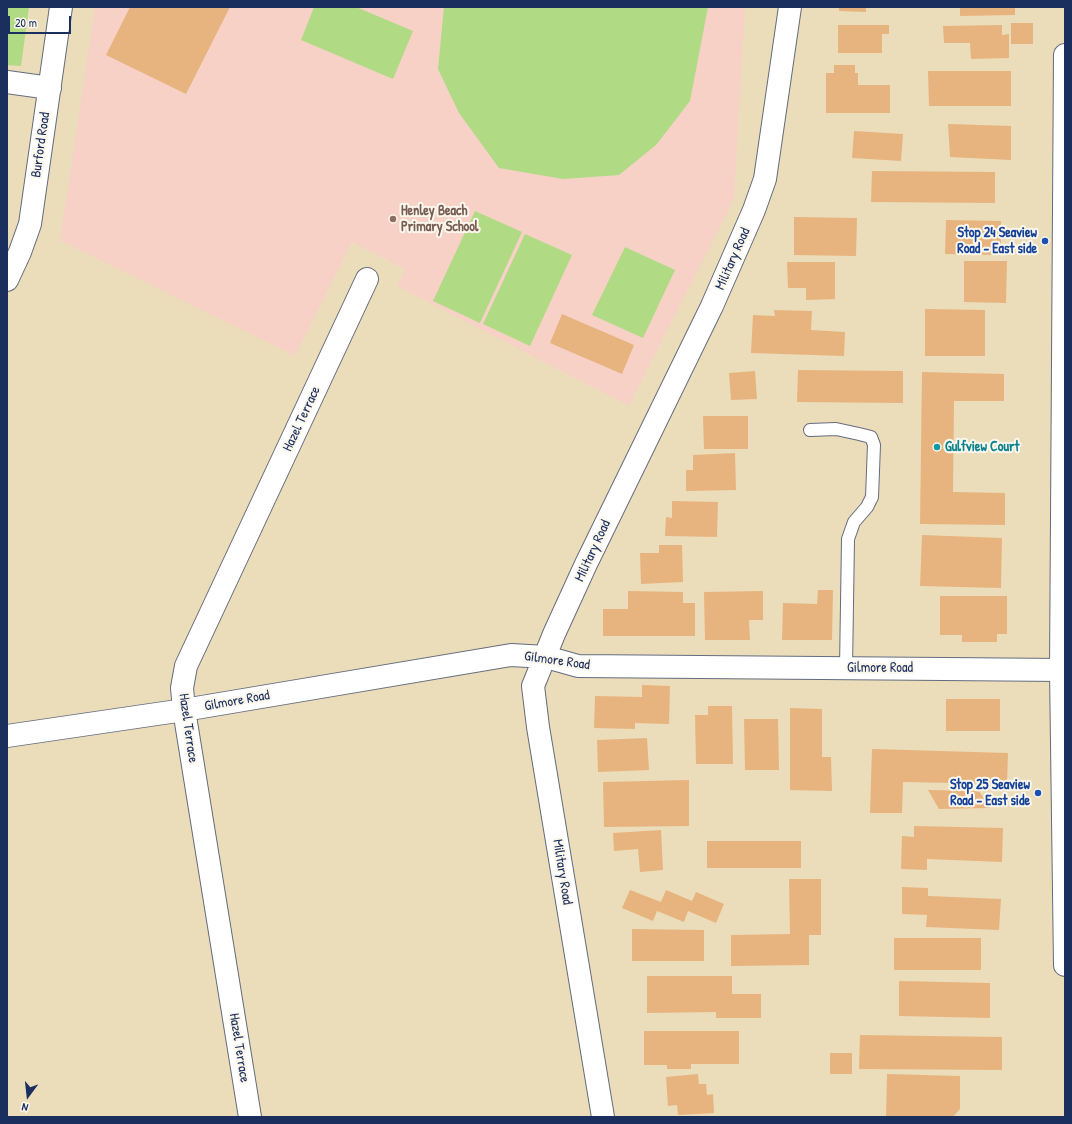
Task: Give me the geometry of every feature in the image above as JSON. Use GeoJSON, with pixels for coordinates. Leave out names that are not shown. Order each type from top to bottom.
{"type":"FeatureCollection","features":[{"type":"Feature","properties":{"kind":"street","name":"Burford Road"},"geometry":{"type":"LineString","coordinates":[[7,280],[20,252],[30,224],[61,7]]}},
{"type":"Feature","properties":{"kind":"street","name":"Military Road"},"geometry":{"type":"LineString","coordinates":[[603,1117],[538,727],[533,686],[554,634],[586,564],[712,306],[754,210],[765,179],[790,7]]}},
{"type":"Feature","properties":{"kind":"street"},"geometry":{"type":"LineString","coordinates":[[1065,55],[1063,670],[1065,965]]}},
{"type":"Feature","properties":{"kind":"street"},"geometry":{"type":"LineString","coordinates":[[7,82],[50,88]]}},
{"type":"Feature","properties":{"kind":"street","name":"Hazel Terrace"},"geometry":{"type":"LineString","coordinates":[[250,1117],[184,710],[182,688],[186,666],[367,279]]}},
{"type":"Feature","properties":{"kind":"street","name":"Gilmore Road"},"geometry":{"type":"LineString","coordinates":[[7,736],[184,710],[511,655],[546,657],[578,666],[1063,670]]}},
{"type":"Feature","properties":{"kind":"lane"},"geometry":{"type":"LineString","coordinates":[[810,430],[836,430],[859,434],[871,437],[874,444],[872,497],[867,507],[854,522],[848,540],[846,668]]}},
{"type":"Feature","properties":{"kind":"shaded area","name":"Henley Beach Primary School"},"geometry":{"type":"Polygon","coordinates":[[[95,7],[745,7],[734,199],[629,406],[397,286],[405,269],[352,242],[295,356],[60,240],[95,7]]]}},
{"type":"Feature","properties":{"kind":"green space"},"geometry":{"type":"Polygon","coordinates":[[[7,7],[29,7],[21,66],[7,65],[7,7]]]}},
{"type":"Feature","properties":{"kind":"green space"},"geometry":{"type":"Polygon","coordinates":[[[314,7],[356,7],[413,31],[393,79],[301,40],[314,7]]]}},
{"type":"Feature","properties":{"kind":"green space"},"geometry":{"type":"Polygon","coordinates":[[[444,7],[708,7],[690,101],[656,145],[619,175],[563,179],[499,168],[459,113],[438,69],[444,7]]]}},
{"type":"Feature","properties":{"kind":"green space"},"geometry":{"type":"Polygon","coordinates":[[[475,211],[522,232],[480,323],[433,301],[475,211]]]}},
{"type":"Feature","properties":{"kind":"green space"},"geometry":{"type":"Polygon","coordinates":[[[525,234],[572,255],[530,346],[483,324],[525,234]]]}},
{"type":"Feature","properties":{"kind":"green space"},"geometry":{"type":"Polygon","coordinates":[[[625,247],[675,270],[643,338],[592,315],[625,247]]]}},
{"type":"Feature","properties":{"kind":"building"},"geometry":{"type":"Polygon","coordinates":[[[130,7],[230,7],[186,94],[106,55],[130,7]]]}},
{"type":"Feature","properties":{"kind":"building"},"geometry":{"type":"Polygon","coordinates":[[[839,7],[866,7],[866,12],[839,11],[839,7]]]}},
{"type":"Feature","properties":{"kind":"building"},"geometry":{"type":"Polygon","coordinates":[[[960,7],[1015,7],[1015,15],[960,16],[960,7]]]}},
{"type":"Feature","properties":{"kind":"building"},"geometry":{"type":"Polygon","coordinates":[[[1011,23],[1033,23],[1033,44],[1011,44],[1011,23]]]}},
{"type":"Feature","properties":{"kind":"building"},"geometry":{"type":"Polygon","coordinates":[[[838,25],[889,25],[889,34],[882,34],[882,53],[838,53],[838,25]]]}},
{"type":"Feature","properties":{"kind":"building"},"geometry":{"type":"Polygon","coordinates":[[[1002,25],[1002,35],[1009,34],[1009,58],[971,59],[970,43],[944,43],[943,26],[1002,25]]]}},
{"type":"Feature","properties":{"kind":"building"},"geometry":{"type":"Polygon","coordinates":[[[834,65],[855,65],[855,73],[858,73],[858,85],[890,85],[890,113],[826,113],[826,73],[834,73],[834,65]]]}},
{"type":"Feature","properties":{"kind":"building"},"geometry":{"type":"Polygon","coordinates":[[[928,71],[1011,71],[1011,106],[929,106],[928,71]]]}},
{"type":"Feature","properties":{"kind":"building"},"geometry":{"type":"Polygon","coordinates":[[[948,124],[1011,126],[1011,160],[950,157],[948,124]]]}},
{"type":"Feature","properties":{"kind":"building"},"geometry":{"type":"Polygon","coordinates":[[[854,131],[903,134],[901,161],[852,158],[854,131]]]}},
{"type":"Feature","properties":{"kind":"building"},"geometry":{"type":"Polygon","coordinates":[[[872,171],[995,172],[995,203],[871,202],[872,171]]]}},
{"type":"Feature","properties":{"kind":"building"},"geometry":{"type":"Polygon","coordinates":[[[794,217],[857,218],[856,256],[794,255],[794,217]]]}},
{"type":"Feature","properties":{"kind":"building"},"geometry":{"type":"Polygon","coordinates":[[[946,220],[1001,221],[1001,255],[945,254],[946,220]]]}},
{"type":"Feature","properties":{"kind":"building"},"geometry":{"type":"Polygon","coordinates":[[[964,261],[1007,261],[1006,303],[964,302],[964,261]]]}},
{"type":"Feature","properties":{"kind":"building"},"geometry":{"type":"Polygon","coordinates":[[[787,262],[835,262],[835,299],[806,300],[806,288],[788,288],[787,262]]]}},
{"type":"Feature","properties":{"kind":"building"},"geometry":{"type":"Polygon","coordinates":[[[925,309],[985,310],[985,356],[925,356],[925,309]]]}},
{"type":"Feature","properties":{"kind":"building"},"geometry":{"type":"Polygon","coordinates":[[[774,310],[812,311],[811,330],[845,332],[844,356],[751,353],[753,315],[775,316],[774,310]]]}},
{"type":"Feature","properties":{"kind":"building"},"geometry":{"type":"Polygon","coordinates":[[[562,314],[634,345],[622,374],[550,343],[562,314]]]}},
{"type":"Feature","properties":{"kind":"building"},"geometry":{"type":"Polygon","coordinates":[[[798,370],[903,371],[903,403],[797,402],[798,370]]]}},
{"type":"Feature","properties":{"kind":"building"},"geometry":{"type":"Polygon","coordinates":[[[755,371],[757,399],[731,400],[729,373],[755,371]]]}},
{"type":"Feature","properties":{"kind":"building","name":"Gulfview Court"},"geometry":{"type":"Polygon","coordinates":[[[922,372],[1004,374],[1004,401],[954,401],[953,492],[1005,493],[1005,525],[920,524],[922,372]]]}},
{"type":"Feature","properties":{"kind":"building"},"geometry":{"type":"Polygon","coordinates":[[[703,416],[748,416],[748,449],[704,449],[703,416]]]}},
{"type":"Feature","properties":{"kind":"building"},"geometry":{"type":"Polygon","coordinates":[[[735,453],[736,490],[686,491],[686,470],[693,470],[693,455],[735,453]]]}},
{"type":"Feature","properties":{"kind":"building"},"geometry":{"type":"Polygon","coordinates":[[[672,501],[718,502],[717,537],[665,536],[666,517],[672,518],[672,501]]]}},
{"type":"Feature","properties":{"kind":"building"},"geometry":{"type":"Polygon","coordinates":[[[922,535],[1002,538],[1001,588],[920,586],[922,535]]]}},
{"type":"Feature","properties":{"kind":"building"},"geometry":{"type":"Polygon","coordinates":[[[659,545],[682,545],[683,582],[641,584],[640,553],[659,553],[659,545]]]}},
{"type":"Feature","properties":{"kind":"building"},"geometry":{"type":"Polygon","coordinates":[[[818,590],[833,590],[832,640],[782,640],[783,603],[817,604],[818,590]]]}},
{"type":"Feature","properties":{"kind":"building"},"geometry":{"type":"Polygon","coordinates":[[[628,591],[683,592],[683,603],[695,603],[695,636],[603,636],[603,609],[628,609],[628,591]]]}},
{"type":"Feature","properties":{"kind":"building"},"geometry":{"type":"Polygon","coordinates":[[[763,591],[763,620],[749,620],[750,640],[705,640],[704,592],[763,591]]]}},
{"type":"Feature","properties":{"kind":"building"},"geometry":{"type":"Polygon","coordinates":[[[940,596],[1007,596],[1007,634],[997,634],[997,642],[962,642],[962,635],[940,635],[940,596]]]}},
{"type":"Feature","properties":{"kind":"building"},"geometry":{"type":"Polygon","coordinates":[[[642,685],[670,686],[669,724],[635,723],[635,729],[594,728],[595,696],[642,697],[642,685]]]}},
{"type":"Feature","properties":{"kind":"building"},"geometry":{"type":"Polygon","coordinates":[[[946,699],[1000,699],[1000,731],[946,731],[946,699]]]}},
{"type":"Feature","properties":{"kind":"building"},"geometry":{"type":"Polygon","coordinates":[[[708,706],[732,706],[733,764],[696,764],[695,715],[708,715],[708,706]]]}},
{"type":"Feature","properties":{"kind":"building"},"geometry":{"type":"Polygon","coordinates":[[[790,708],[822,709],[822,757],[831,757],[832,791],[790,790],[790,708]]]}},
{"type":"Feature","properties":{"kind":"building"},"geometry":{"type":"Polygon","coordinates":[[[744,719],[778,719],[779,770],[745,770],[744,719]]]}},
{"type":"Feature","properties":{"kind":"building"},"geometry":{"type":"Polygon","coordinates":[[[647,738],[649,770],[598,772],[597,740],[647,738]]]}},
{"type":"Feature","properties":{"kind":"building"},"geometry":{"type":"Polygon","coordinates":[[[872,749],[1008,753],[1007,784],[903,782],[902,813],[870,813],[872,749]]]}},
{"type":"Feature","properties":{"kind":"building"},"geometry":{"type":"Polygon","coordinates":[[[689,780],[689,826],[604,827],[603,782],[689,780]]]}},
{"type":"Feature","properties":{"kind":"building"},"geometry":{"type":"Polygon","coordinates":[[[928,790],[979,791],[990,808],[939,809],[928,790]]]}},
{"type":"Feature","properties":{"kind":"building"},"geometry":{"type":"Polygon","coordinates":[[[914,826],[1003,828],[1002,862],[927,859],[927,870],[901,869],[902,836],[914,837],[914,826]]]}},
{"type":"Feature","properties":{"kind":"building"},"geometry":{"type":"Polygon","coordinates":[[[661,830],[663,870],[640,872],[638,849],[614,851],[613,833],[661,830]]]}},
{"type":"Feature","properties":{"kind":"building"},"geometry":{"type":"Polygon","coordinates":[[[707,841],[801,841],[801,868],[707,868],[707,841]]]}},
{"type":"Feature","properties":{"kind":"building"},"geometry":{"type":"Polygon","coordinates":[[[789,879],[821,879],[821,935],[809,935],[809,965],[731,966],[731,935],[790,934],[789,879]]]}},
{"type":"Feature","properties":{"kind":"building"},"geometry":{"type":"Polygon","coordinates":[[[902,887],[928,888],[928,896],[1001,899],[999,930],[926,927],[927,915],[902,914],[902,887]]]}},
{"type":"Feature","properties":{"kind":"building"},"geometry":{"type":"Polygon","coordinates":[[[630,890],[661,902],[666,890],[692,901],[696,892],[724,904],[716,923],[688,911],[684,922],[657,911],[653,921],[622,908],[630,890]]]}},
{"type":"Feature","properties":{"kind":"building"},"geometry":{"type":"Polygon","coordinates":[[[632,929],[704,930],[704,961],[632,961],[632,929]]]}},
{"type":"Feature","properties":{"kind":"building"},"geometry":{"type":"Polygon","coordinates":[[[894,938],[981,938],[981,970],[894,970],[894,938]]]}},
{"type":"Feature","properties":{"kind":"building"},"geometry":{"type":"Polygon","coordinates":[[[647,976],[732,976],[732,994],[761,994],[761,1018],[716,1018],[716,1012],[647,1013],[647,976]]]}},
{"type":"Feature","properties":{"kind":"building"},"geometry":{"type":"Polygon","coordinates":[[[899,981],[990,983],[990,1018],[899,1016],[899,981]]]}},
{"type":"Feature","properties":{"kind":"building"},"geometry":{"type":"Polygon","coordinates":[[[644,1031],[739,1031],[739,1064],[691,1064],[691,1069],[667,1069],[667,1065],[644,1065],[644,1031]]]}},
{"type":"Feature","properties":{"kind":"building"},"geometry":{"type":"Polygon","coordinates":[[[860,1035],[1002,1037],[1002,1070],[859,1069],[860,1035]]]}},
{"type":"Feature","properties":{"kind":"building"},"geometry":{"type":"Polygon","coordinates":[[[830,1053],[852,1053],[852,1074],[830,1074],[830,1053]]]}},
{"type":"Feature","properties":{"kind":"building"},"geometry":{"type":"Polygon","coordinates":[[[698,1074],[699,1084],[706,1084],[707,1095],[713,1094],[714,1113],[678,1115],[677,1105],[668,1106],[666,1077],[698,1074]]]}},
{"type":"Feature","properties":{"kind":"building"},"geometry":{"type":"Polygon","coordinates":[[[887,1074],[960,1076],[960,1109],[953,1117],[886,1117],[887,1074]]]}},
{"type":"Feature","properties":{"kind":"place","name":"Henley Beach Primary School"},"geometry":{"type":"Point","coordinates":[393,219]}},
{"type":"Feature","properties":{"kind":"place","name":"Stop 24 Seaview Road - East side"},"geometry":{"type":"Point","coordinates":[1045,241]}},
{"type":"Feature","properties":{"kind":"place","name":"Gulfview Court"},"geometry":{"type":"Point","coordinates":[937,447]}},
{"type":"Feature","properties":{"kind":"place","name":"Stop 25 Seaview Road - East side"},"geometry":{"type":"Point","coordinates":[1038,793]}}]}
